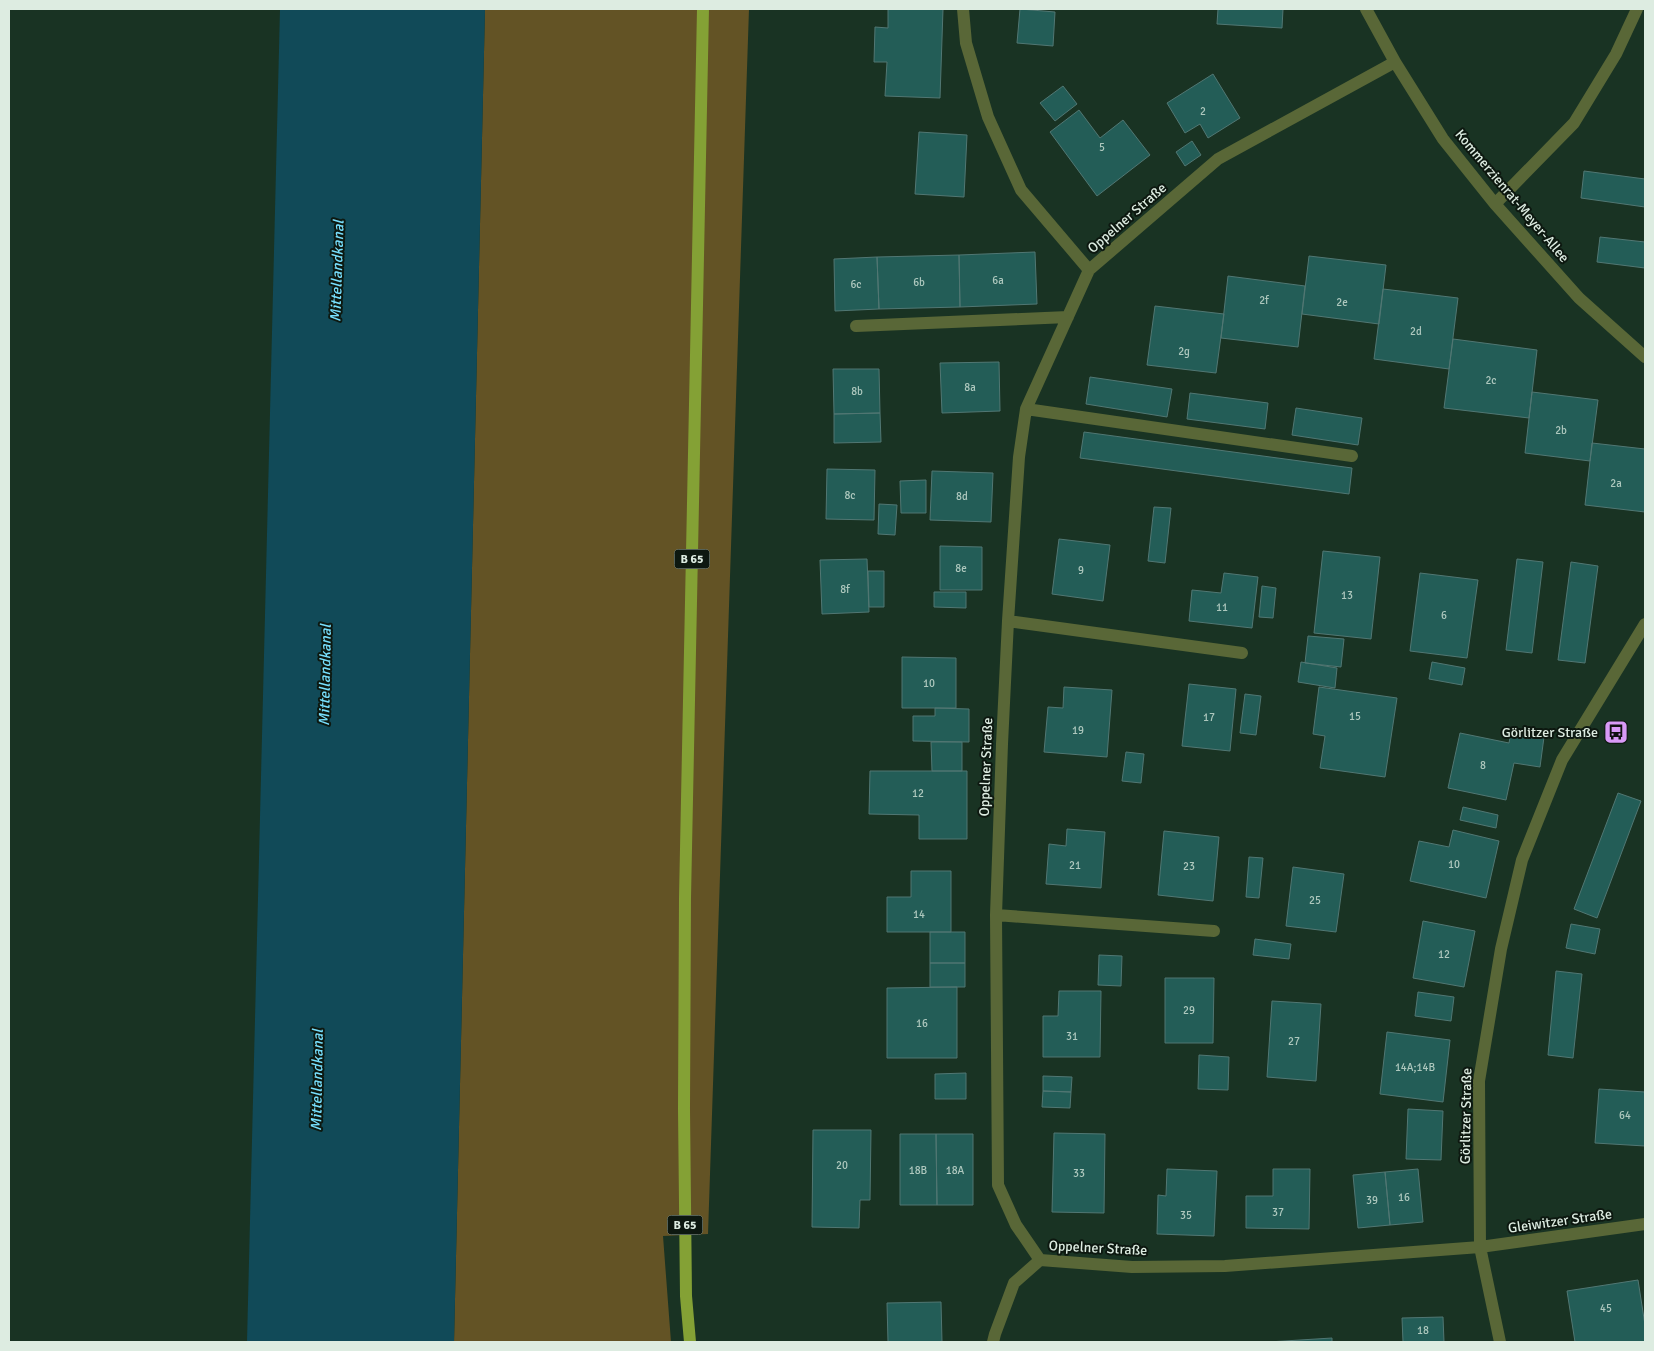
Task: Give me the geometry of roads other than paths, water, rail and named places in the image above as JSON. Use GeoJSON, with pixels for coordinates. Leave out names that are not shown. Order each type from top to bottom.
{"type":"FeatureCollection","features":[{"type":"Feature","properties":{"kind":"main road","name":"B 65"},"geometry":{"type":"LineString","coordinates":[[690,1342],[686,1296],[684,898],[703,9]]}},
{"type":"Feature","properties":{"kind":"street"},"geometry":{"type":"LineString","coordinates":[[964,9],[966,43],[988,117],[1021,190],[1089,270]]}},
{"type":"Feature","properties":{"kind":"street","name":"Kommerzienrat-Meyer-Allee"},"geometry":{"type":"LineString","coordinates":[[1366,9],[1395,62],[1443,139],[1495,204],[1579,298],[1645,357]]}},
{"type":"Feature","properties":{"kind":"street"},"geometry":{"type":"LineString","coordinates":[[1495,204],[1574,123],[1616,54],[1637,9]]}},
{"type":"Feature","properties":{"kind":"street","name":"Oppelner Straße"},"geometry":{"type":"LineString","coordinates":[[1395,62],[1218,159],[1089,270],[1026,409],[1019,457],[1002,744],[996,915],[998,1185],[1016,1225],[1040,1260],[1132,1266],[1225,1266],[1480,1247]]}},
{"type":"Feature","properties":{"kind":"street"},"geometry":{"type":"LineString","coordinates":[[856,326],[1068,316]]}},
{"type":"Feature","properties":{"kind":"street"},"geometry":{"type":"LineString","coordinates":[[1026,409],[1352,456]]}},
{"type":"Feature","properties":{"kind":"street"},"geometry":{"type":"LineString","coordinates":[[1008,621],[1242,653]]}},
{"type":"Feature","properties":{"kind":"street","name":"Görlitzer Straße"},"geometry":{"type":"LineString","coordinates":[[1500,1342],[1480,1247],[1479,1081],[1501,949],[1522,860],[1562,760],[1645,624]]}},
{"type":"Feature","properties":{"kind":"street"},"geometry":{"type":"LineString","coordinates":[[996,915],[1214,931]]}},
{"type":"Feature","properties":{"kind":"street","name":"Gleiwitzer Straße"},"geometry":{"type":"LineString","coordinates":[[1480,1247],[1645,1224]]}},
{"type":"Feature","properties":{"kind":"street"},"geometry":{"type":"LineString","coordinates":[[993,1342],[1014,1283],[1040,1260]]}},
{"type":"Feature","properties":{"kind":"water","name":"Mittellandkanal"},"geometry":{"type":"Polygon","coordinates":[[[280,9],[485,9],[454,1342],[247,1342],[280,9]]]}},
{"type":"Feature","properties":{"kind":"place","name":"Görlitzer Straße"},"geometry":{"type":"Point","coordinates":[1616,732]}}]}
